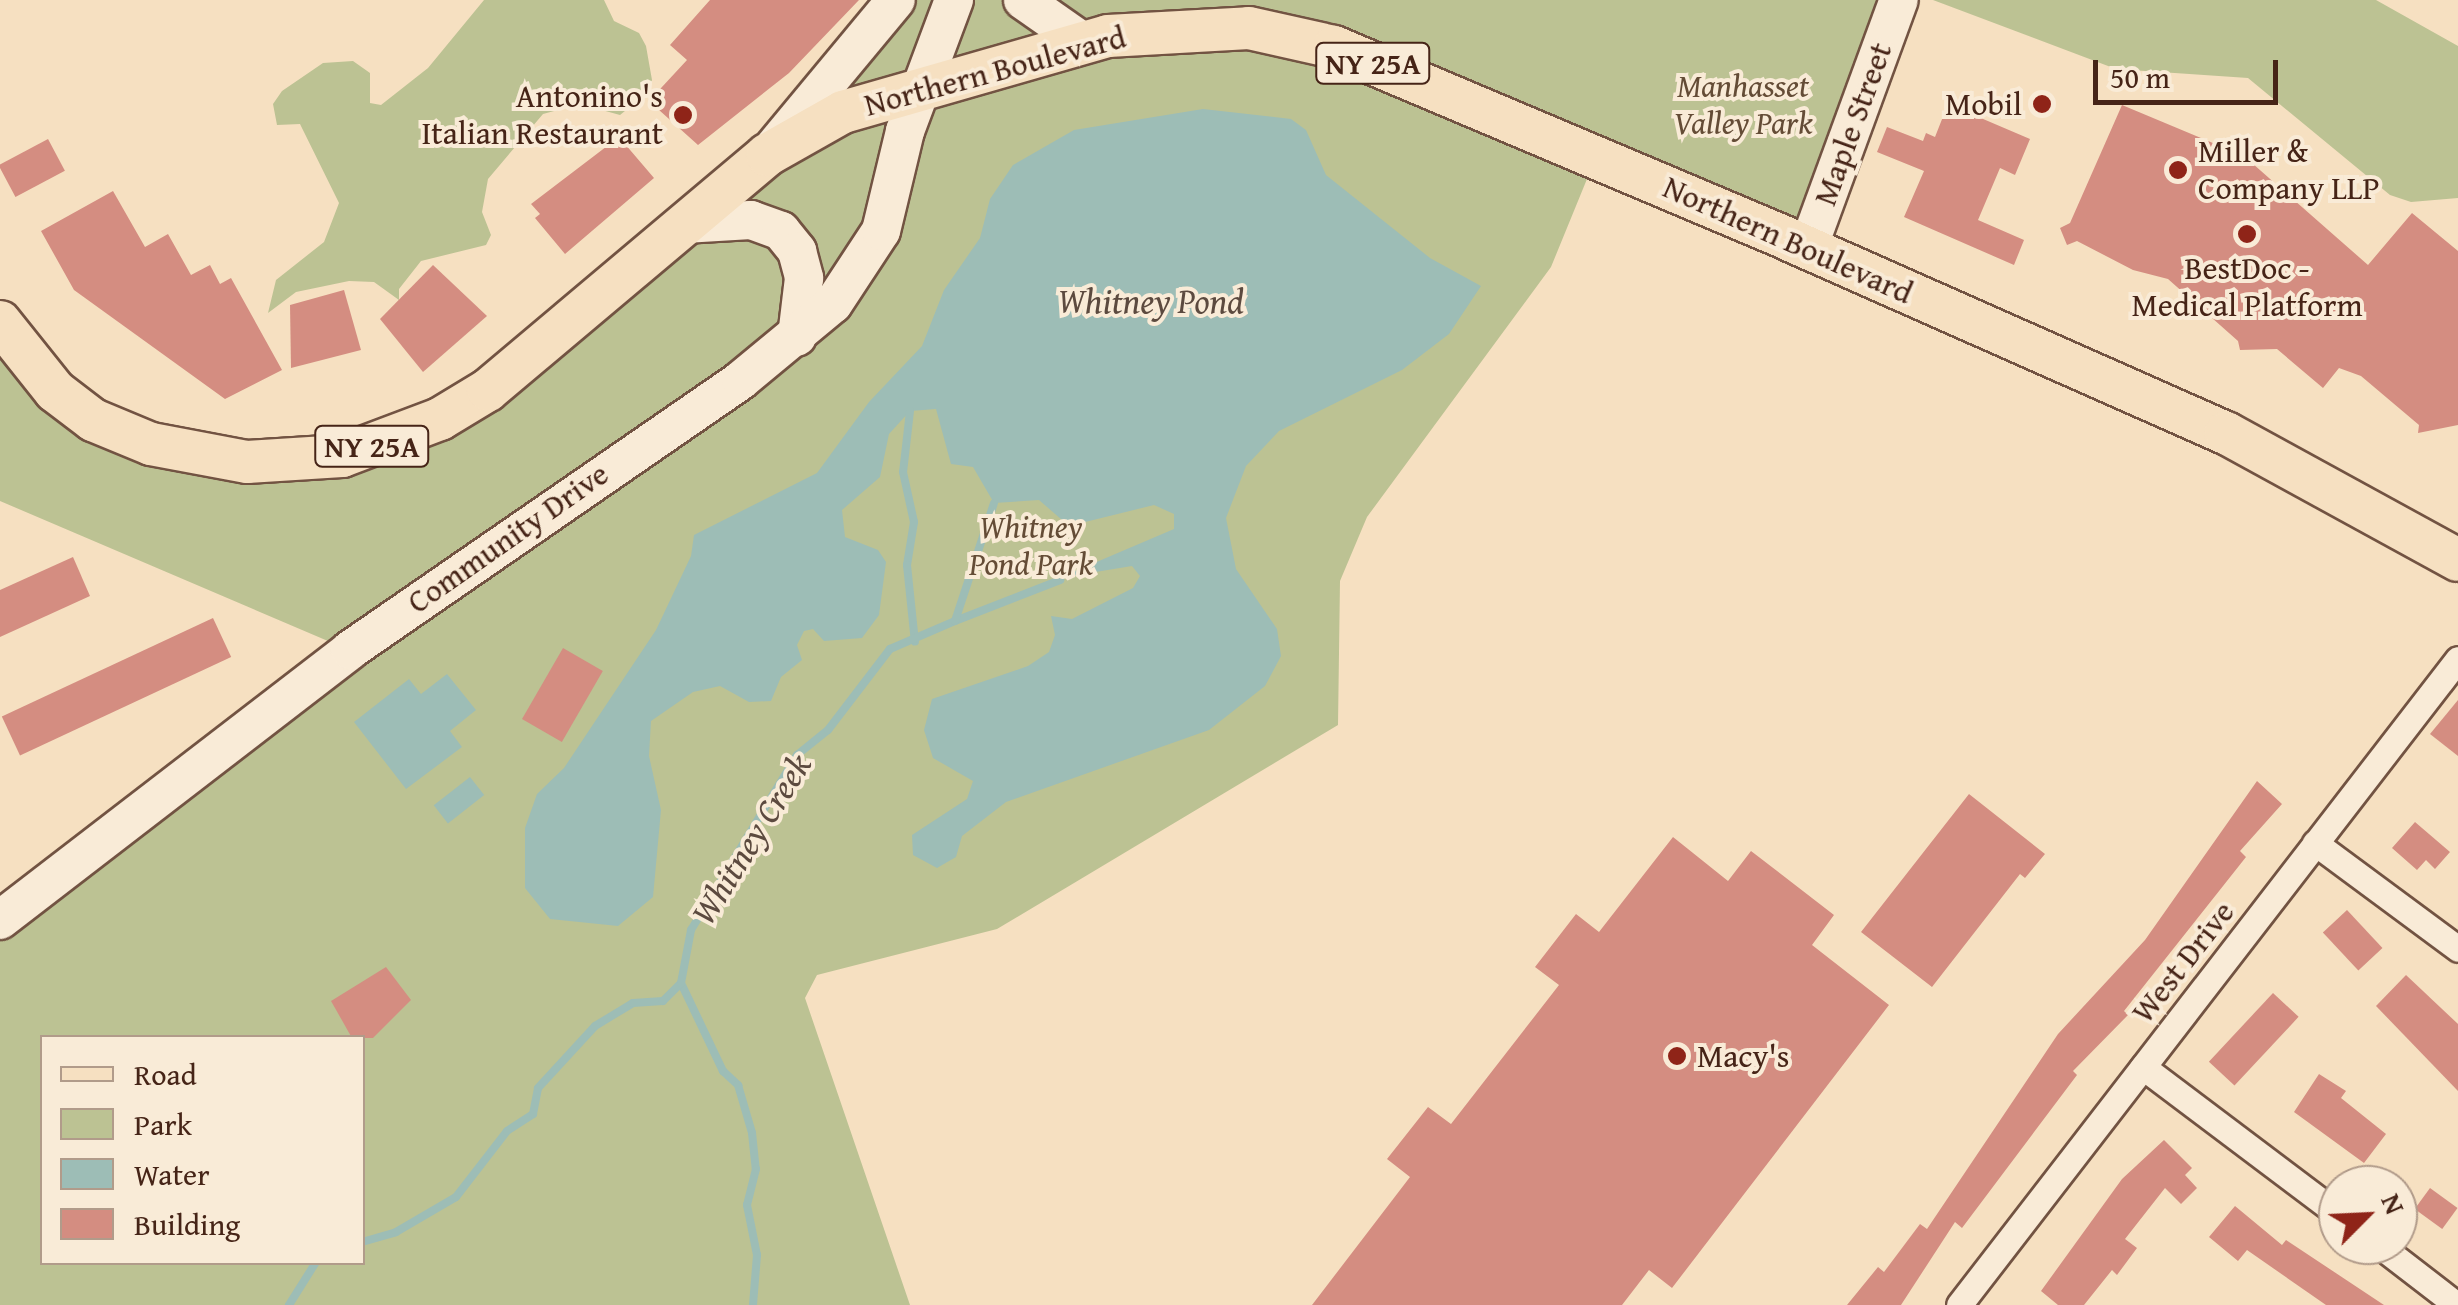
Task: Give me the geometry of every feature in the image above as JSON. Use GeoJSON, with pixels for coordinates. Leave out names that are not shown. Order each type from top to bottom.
{"type":"FeatureCollection","features":[{"type":"Feature","properties":{"kind":"main road"},"geometry":{"type":"LineString","coordinates":[[768,155],[896,0]]}},
{"type":"Feature","properties":{"kind":"main road","name":"Community Drive"},"geometry":{"type":"LineString","coordinates":[[0,920],[350,650],[797,337],[865,263],[881,231],[919,88],[954,0]]}},
{"type":"Feature","properties":{"kind":"main road"},"geometry":{"type":"LineString","coordinates":[[1023,0],[1083,42]]}},
{"type":"Feature","properties":{"kind":"main road","name":"Maple Street"},"geometry":{"type":"LineString","coordinates":[[1808,248],[1899,0]]}},
{"type":"Feature","properties":{"kind":"main road","name":"Northern Boulevard"},"geometry":{"type":"LineString","coordinates":[[0,322],[55,390],[93,420],[150,444],[247,462],[342,456],[440,419],[488,390],[768,155],[843,112],[1083,42],[1210,27],[1318,42],[1808,248],[2226,433],[2458,560]]}},
{"type":"Feature","properties":{"kind":"main road"},"geometry":{"type":"LineString","coordinates":[[684,224],[751,220],[781,232],[797,251],[804,278],[797,337]]}},
{"type":"Feature","properties":{"kind":"street","name":"West Drive"},"geometry":{"type":"LineString","coordinates":[[1973,1300],[2143,1067],[2458,659]]}},
{"type":"Feature","properties":{"kind":"street"},"geometry":{"type":"LineString","coordinates":[[2316,843],[2458,949]]}},
{"type":"Feature","properties":{"kind":"street"},"geometry":{"type":"LineString","coordinates":[[2143,1067],[2318,1199]]}},
{"type":"Feature","properties":{"kind":"street"},"geometry":{"type":"LineString","coordinates":[[2405,1265],[2457,1305]]}},
{"type":"Feature","properties":{"kind":"green space"},"geometry":{"type":"Polygon","coordinates":[[[484,0],[604,0],[614,21],[639,33],[646,46],[652,80],[647,93],[620,115],[580,104],[543,114],[488,179],[482,212],[491,235],[486,245],[421,261],[399,289],[399,300],[374,282],[349,281],[296,292],[268,313],[276,280],[324,242],[339,203],[300,124],[277,125],[273,104],[282,91],[323,63],[353,61],[370,73],[370,103],[381,105],[428,68],[484,0]]]}},
{"type":"Feature","properties":{"kind":"green space","name":"Whitney Pond Park"},"geometry":{"type":"Polygon","coordinates":[[[896,0],[1899,0],[1808,247],[1596,157],[1551,267],[1367,517],[1340,581],[1338,725],[997,929],[817,975],[805,998],[910,1305],[0,1305],[0,920],[349,650],[0,501],[0,322],[93,420],[342,456],[554,340],[896,0]]]}},
{"type":"Feature","properties":{"kind":"green space"},"geometry":{"type":"Polygon","coordinates":[[[1933,0],[2376,0],[2458,46],[2458,198],[2411,202],[2390,195],[2248,78],[2116,69],[1933,0]]]}},
{"type":"Feature","properties":{"kind":"water","name":"Whitney Pond"},"geometry":{"type":"Polygon","coordinates":[[[1203,109],[1291,119],[1306,130],[1326,175],[1430,258],[1481,286],[1449,334],[1402,370],[1279,431],[1246,466],[1226,518],[1236,569],[1277,629],[1281,656],[1265,686],[1209,730],[1006,802],[962,836],[956,857],[937,868],[913,855],[912,835],[967,799],[973,781],[933,758],[924,730],[932,699],[1028,666],[1049,652],[1055,635],[1051,616],[1072,619],[1133,588],[1140,576],[1132,566],[1059,578],[1174,529],[1174,514],[1154,505],[1069,526],[1039,500],[994,503],[973,467],[951,464],[936,409],[910,411],[889,434],[880,477],[842,510],[845,537],[878,550],[886,562],[879,615],[862,638],[824,641],[813,629],[804,631],[797,645],[802,660],[781,677],[771,701],[749,702],[720,686],[693,692],[651,721],[649,756],[661,810],[653,897],[618,926],[550,919],[525,888],[525,828],[537,794],[564,768],[656,630],[691,556],[694,535],[817,473],[869,402],[922,346],[944,290],[980,238],[990,199],[1013,165],[1074,130],[1203,109]]]}},
{"type":"Feature","properties":{"kind":"water"},"geometry":{"type":"Polygon","coordinates":[[[447,674],[476,710],[450,731],[462,747],[406,789],[354,722],[409,679],[421,694],[447,674]]]}},
{"type":"Feature","properties":{"kind":"water"},"geometry":{"type":"Polygon","coordinates":[[[470,777],[484,795],[448,823],[434,805],[470,777]]]}},
{"type":"Feature","properties":{"kind":"building"},"geometry":{"type":"Polygon","coordinates":[[[710,0],[859,0],[789,73],[698,145],[649,101],[687,60],[670,45],[710,0]]]}},
{"type":"Feature","properties":{"kind":"building"},"geometry":{"type":"Polygon","coordinates":[[[1948,104],[2030,139],[2015,175],[2000,168],[1978,220],[2024,240],[2014,265],[1904,217],[1924,171],[1877,152],[1887,127],[1923,141],[1926,133],[1935,137],[1948,104]]]}},
{"type":"Feature","properties":{"kind":"building"},"geometry":{"type":"Polygon","coordinates":[[[2122,105],[2244,156],[2368,265],[2412,213],[2458,251],[2458,425],[2418,433],[2419,425],[2361,376],[2339,368],[2323,388],[2277,349],[2240,350],[2238,341],[2168,279],[2133,270],[2077,241],[2067,245],[2060,228],[2070,223],[2122,105]]]}},
{"type":"Feature","properties":{"kind":"building"},"geometry":{"type":"Polygon","coordinates":[[[619,137],[654,178],[565,254],[535,218],[540,214],[531,204],[619,137]]]}},
{"type":"Feature","properties":{"kind":"building"},"geometry":{"type":"Polygon","coordinates":[[[48,139],[65,171],[15,197],[0,165],[48,139]]]}},
{"type":"Feature","properties":{"kind":"building"},"geometry":{"type":"Polygon","coordinates":[[[113,191],[145,247],[168,234],[191,275],[210,265],[220,284],[231,278],[282,370],[225,399],[74,290],[41,231],[113,191]]]}},
{"type":"Feature","properties":{"kind":"building"},"geometry":{"type":"Polygon","coordinates":[[[433,265],[487,316],[423,372],[380,319],[433,265]]]}},
{"type":"Feature","properties":{"kind":"building"},"geometry":{"type":"Polygon","coordinates":[[[344,290],[361,350],[291,368],[290,305],[344,290]]]}},
{"type":"Feature","properties":{"kind":"building"},"geometry":{"type":"Polygon","coordinates":[[[73,557],[90,596],[0,637],[0,590],[73,557]]]}},
{"type":"Feature","properties":{"kind":"building"},"geometry":{"type":"Polygon","coordinates":[[[213,618],[231,657],[20,755],[2,716],[213,618]]]}},
{"type":"Feature","properties":{"kind":"building"},"geometry":{"type":"Polygon","coordinates":[[[563,648],[603,671],[562,742],[522,719],[563,648]]]}},
{"type":"Feature","properties":{"kind":"building"},"geometry":{"type":"Polygon","coordinates":[[[2458,700],[2458,756],[2430,734],[2458,700]]]}},
{"type":"Feature","properties":{"kind":"building"},"geometry":{"type":"Polygon","coordinates":[[[2257,781],[2282,804],[2240,851],[2246,857],[2124,1011],[2128,1015],[2073,1071],[2077,1075],[1962,1228],[1955,1222],[1901,1305],[1847,1305],[1878,1267],[1884,1272],[1920,1224],[1927,1229],[2058,1034],[2145,940],[2257,781]]]}},
{"type":"Feature","properties":{"kind":"building"},"geometry":{"type":"Polygon","coordinates":[[[1969,794],[2045,854],[2025,878],[2020,874],[1932,987],[1861,932],[1969,794]]]}},
{"type":"Feature","properties":{"kind":"building"},"geometry":{"type":"Polygon","coordinates":[[[2415,822],[2450,852],[2435,869],[2426,860],[2417,870],[2392,848],[2415,822]]]}},
{"type":"Feature","properties":{"kind":"building","name":"Macy's"},"geometry":{"type":"Polygon","coordinates":[[[1673,837],[1728,881],[1751,851],[1834,915],[1812,945],[1889,1005],[1672,1288],[1649,1270],[1622,1305],[1312,1305],[1410,1177],[1387,1159],[1428,1107],[1451,1124],[1559,985],[1535,967],[1576,914],[1599,932],[1673,837]]]}},
{"type":"Feature","properties":{"kind":"building"},"geometry":{"type":"Polygon","coordinates":[[[2347,910],[2382,948],[2358,971],[2323,933],[2347,910]]]}},
{"type":"Feature","properties":{"kind":"building"},"geometry":{"type":"Polygon","coordinates":[[[386,967],[411,1000],[373,1038],[350,1035],[331,1001],[386,967]]]}},
{"type":"Feature","properties":{"kind":"building"},"geometry":{"type":"Polygon","coordinates":[[[2406,975],[2458,1024],[2458,1091],[2376,1006],[2406,975]]]}},
{"type":"Feature","properties":{"kind":"building"},"geometry":{"type":"Polygon","coordinates":[[[2273,993],[2299,1017],[2234,1086],[2209,1062],[2273,993]]]}},
{"type":"Feature","properties":{"kind":"building"},"geometry":{"type":"Polygon","coordinates":[[[2319,1074],[2346,1091],[2341,1098],[2386,1134],[2364,1163],[2294,1112],[2319,1074]]]}},
{"type":"Feature","properties":{"kind":"building"},"geometry":{"type":"Polygon","coordinates":[[[2164,1140],[2192,1168],[2185,1175],[2197,1188],[2181,1204],[2165,1188],[2125,1239],[2137,1248],[2117,1275],[2112,1270],[2084,1305],[2058,1305],[2041,1291],[2122,1179],[2164,1140]]]}},
{"type":"Feature","properties":{"kind":"building"},"geometry":{"type":"Polygon","coordinates":[[[2430,1188],[2458,1208],[2442,1229],[2418,1211],[2418,1205],[2430,1188]]]}},
{"type":"Feature","properties":{"kind":"building"},"geometry":{"type":"Polygon","coordinates":[[[2235,1206],[2282,1245],[2286,1240],[2318,1265],[2384,1305],[2326,1305],[2247,1250],[2238,1261],[2209,1237],[2235,1206]]]}},
{"type":"Feature","properties":{"kind":"waterway"},"geometry":{"type":"LineString","coordinates":[[910,411],[903,472],[914,522],[907,565],[915,642]]}},
{"type":"Feature","properties":{"kind":"waterway","name":"Whitney Creek"},"geometry":{"type":"LineString","coordinates":[[365,1241],[396,1232],[456,1197],[507,1131],[533,1114],[538,1088],[595,1026],[633,1003],[663,1001],[681,983],[691,930],[797,755],[828,730],[890,649],[955,621],[994,503]]}},
{"type":"Feature","properties":{"kind":"waterway"},"geometry":{"type":"LineString","coordinates":[[955,621],[1060,580]]}},
{"type":"Feature","properties":{"kind":"waterway","name":"Whitney Creek"},"geometry":{"type":"LineString","coordinates":[[681,983],[723,1071],[738,1085],[752,1133],[756,1169],[747,1205],[757,1255],[753,1305]]}},
{"type":"Feature","properties":{"kind":"waterway"},"geometry":{"type":"LineString","coordinates":[[289,1305],[314,1265]]}},
{"type":"Feature","properties":{"kind":"place","name":"Mobil"},"geometry":{"type":"Point","coordinates":[2042,104]}},
{"type":"Feature","properties":{"kind":"place","name":"Antonino's Italian Restaurant"},"geometry":{"type":"Point","coordinates":[683,115]}},
{"type":"Feature","properties":{"kind":"place","name":"Miller & Company LLP"},"geometry":{"type":"Point","coordinates":[2178,170]}},
{"type":"Feature","properties":{"kind":"place","name":"BestDoc - Medical Platform"},"geometry":{"type":"Point","coordinates":[2247,234]}},
{"type":"Feature","properties":{"kind":"place","name":"Macy's"},"geometry":{"type":"Point","coordinates":[1677,1056]}},
{"type":"Feature","properties":{"kind":"park label","name":"Manhasset Valley Park"},"geometry":{"type":"Point","coordinates":[1743,106]}}]}
